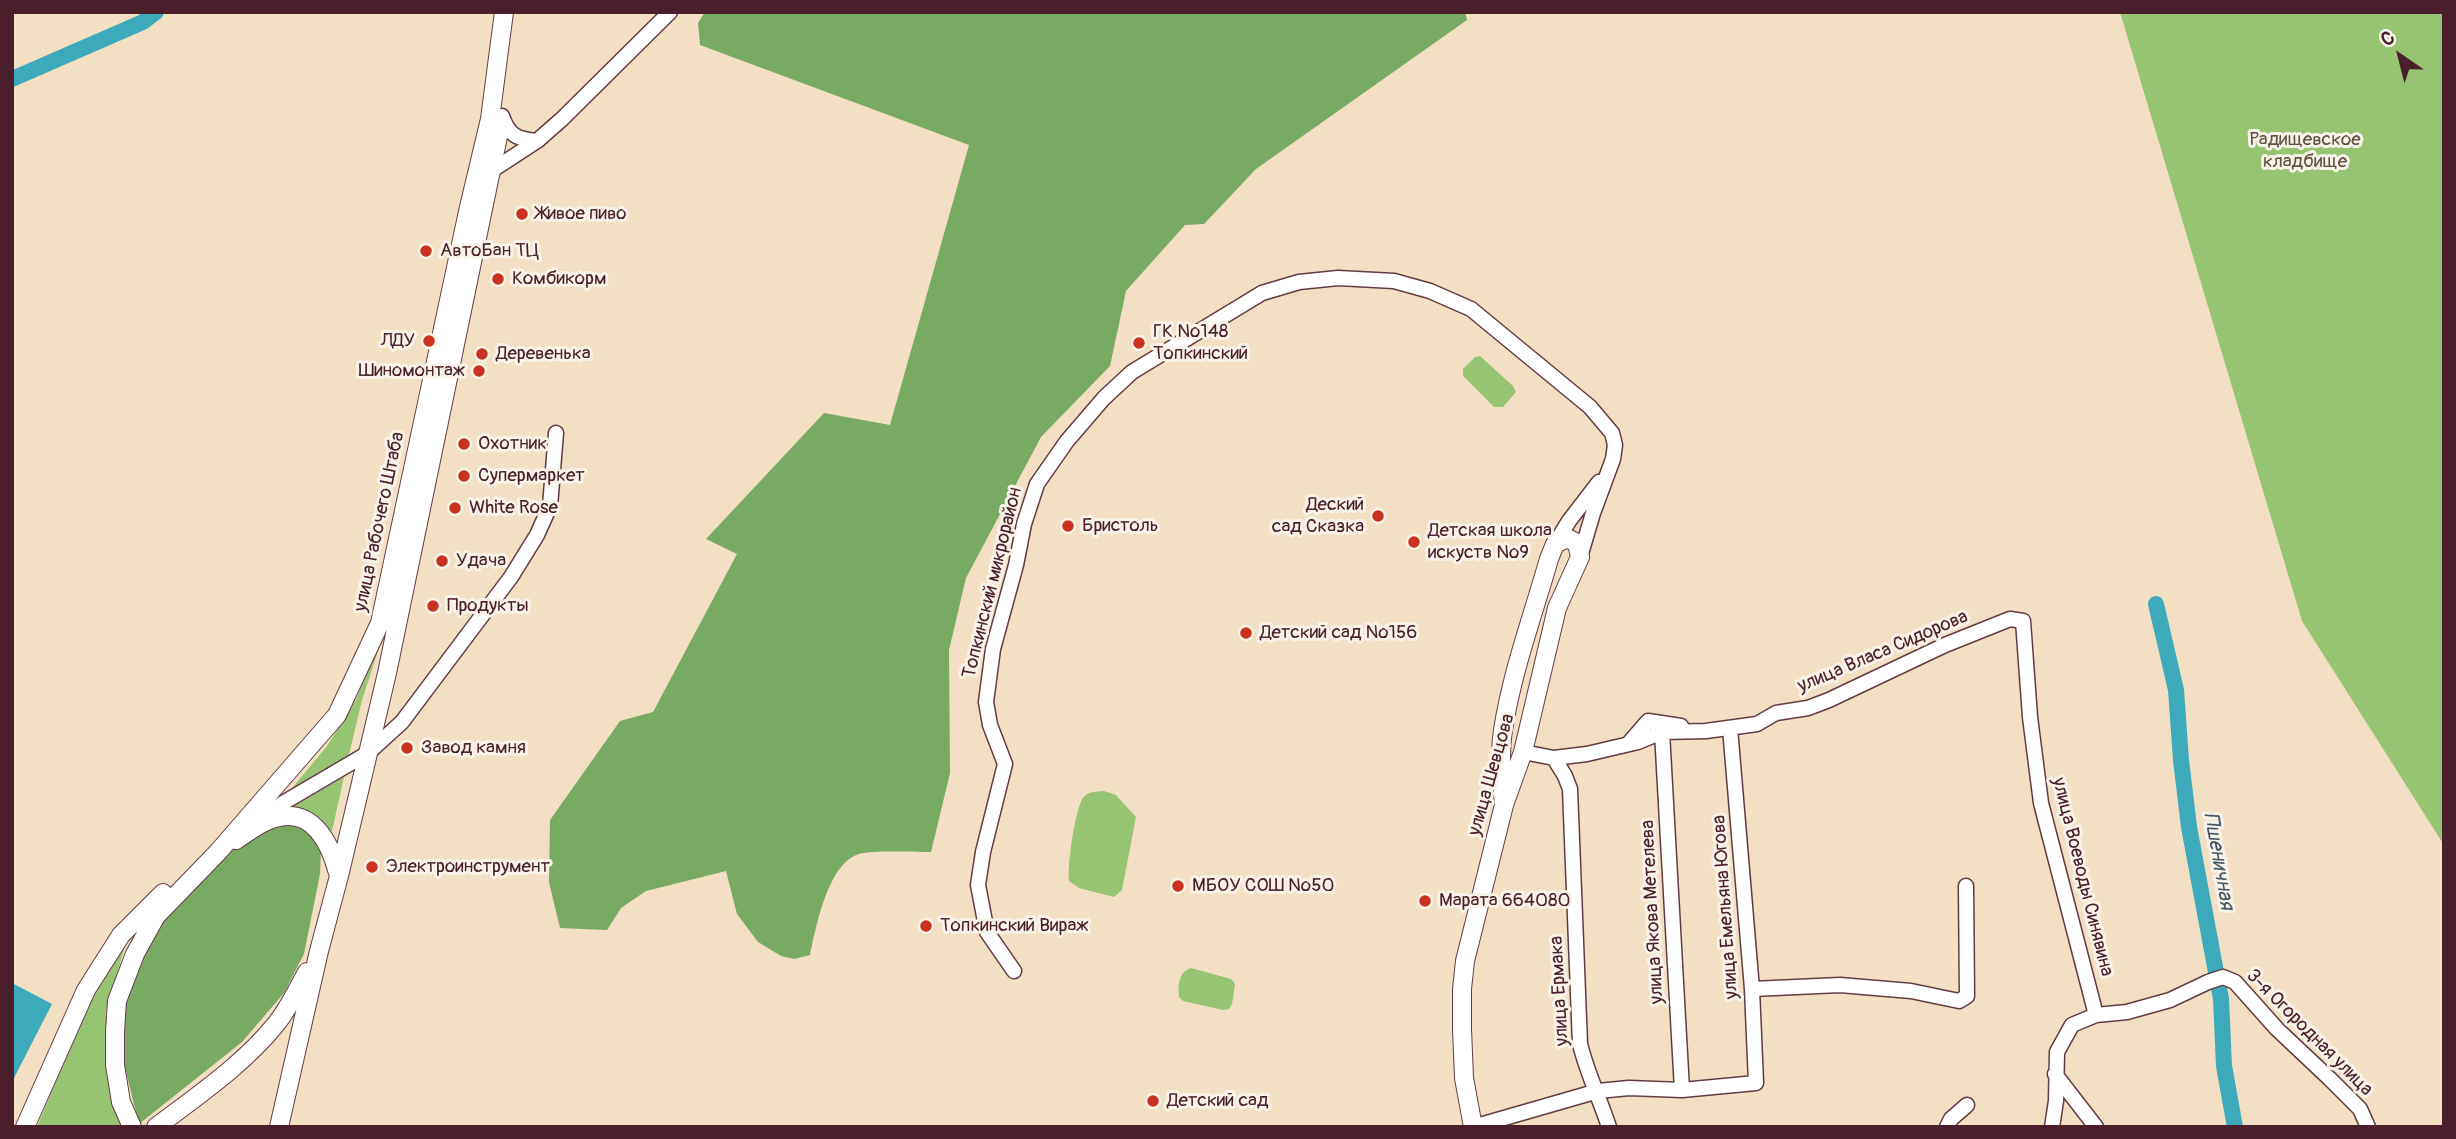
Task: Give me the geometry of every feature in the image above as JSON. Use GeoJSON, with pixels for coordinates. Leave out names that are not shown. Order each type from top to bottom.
{"type":"FeatureCollection","features":[{"type":"Feature","properties":{"kind":"main road","name":"улица Рабочего Штаба"},"geometry":{"type":"LineString","coordinates":[[132,1127],[121,1102],[115,1065],[117,1001],[135,954],[156,916],[218,852],[337,715],[380,623],[494,97],[504,12]]}},
{"type":"Feature","properties":{"kind":"main road","name":"улица Рабочего Штаба"},"geometry":{"type":"LineString","coordinates":[[279,1127],[368,753],[502,116],[516,12]]}},
{"type":"Feature","properties":{"kind":"main road"},"geometry":{"type":"LineString","coordinates":[[1504,805],[1501,765],[1503,731],[1549,559],[1555,544],[1567,538],[1577,543],[1580,557]]}},
{"type":"Feature","properties":{"kind":"main road","name":"улица Шевцова"},"geometry":{"type":"LineString","coordinates":[[1473,1127],[1464,1078],[1462,989],[1465,961],[1504,805],[1523,752],[1557,608],[1580,557]]}},
{"type":"Feature","properties":{"kind":"main road"},"geometry":{"type":"LineString","coordinates":[[25,1127],[86,990],[121,935],[173,884],[273,818],[287,816],[300,818],[325,836],[339,876]]}},
{"type":"Feature","properties":{"kind":"main road"},"geometry":{"type":"LineString","coordinates":[[162,1122],[245,1057],[275,1025],[291,1003],[319,951]]}},
{"type":"Feature","properties":{"kind":"street"},"geometry":{"type":"LineString","coordinates":[[475,180],[537,141],[670,12]]}},
{"type":"Feature","properties":{"kind":"street"},"geometry":{"type":"LineString","coordinates":[[502,116],[507,131],[516,138],[537,141]]}},
{"type":"Feature","properties":{"kind":"street"},"geometry":{"type":"LineString","coordinates":[[482,151],[491,171]]}},
{"type":"Feature","properties":{"kind":"street","name":"Топкинский микрорайон"},"geometry":{"type":"LineString","coordinates":[[1014,971],[987,932],[978,885],[983,852],[1005,764],[990,725],[986,702],[993,649],[1016,565],[1024,524],[1037,484],[1067,440],[1132,372],[1262,293],[1300,282],[1338,278],[1394,281],[1430,291],[1471,309],[1590,407],[1612,433],[1615,445]]}},
{"type":"Feature","properties":{"kind":"street"},"geometry":{"type":"LineString","coordinates":[[218,852],[283,803],[368,753],[402,722],[511,577],[537,535],[550,506],[556,433]]}},
{"type":"Feature","properties":{"kind":"street","name":"улица Шевцова"},"geometry":{"type":"LineString","coordinates":[[1580,557],[1615,445]]}},
{"type":"Feature","properties":{"kind":"street"},"geometry":{"type":"LineString","coordinates":[[1555,544],[1569,521],[1607,473]]}},
{"type":"Feature","properties":{"kind":"street","name":"улица Власа Сидорова"},"geometry":{"type":"LineString","coordinates":[[1553,758],[1587,754],[1633,743],[1662,732],[1706,731],[1757,723],[1776,713],[1808,708],[1829,700],[1983,629],[2010,619],[2023,621]]}},
{"type":"Feature","properties":{"kind":"street","name":"улица Воеводы Синявина"},"geometry":{"type":"LineString","coordinates":[[2023,621],[2030,718],[2041,803],[2096,1015]]}},
{"type":"Feature","properties":{"kind":"street"},"geometry":{"type":"LineString","coordinates":[[1664,763],[1650,749],[1633,743],[1648,721],[1706,731]]}},
{"type":"Feature","properties":{"kind":"street","name":"улица Емельяна Югова"},"geometry":{"type":"LineString","coordinates":[[1682,1090],[1756,1083],[1752,989],[1730,728]]}},
{"type":"Feature","properties":{"kind":"street","name":"улица Якова Метелева"},"geometry":{"type":"LineString","coordinates":[[1662,732],[1682,1090]]}},
{"type":"Feature","properties":{"kind":"street"},"geometry":{"type":"LineString","coordinates":[[1523,752],[1553,758]]}},
{"type":"Feature","properties":{"kind":"street","name":"улица Ермака"},"geometry":{"type":"LineString","coordinates":[[1553,758],[1570,789],[1580,1044],[1609,1127]]}},
{"type":"Feature","properties":{"kind":"street"},"geometry":{"type":"LineString","coordinates":[[1752,989],[1840,985],[1911,991],[1959,1002],[1967,996],[1966,886]]}},
{"type":"Feature","properties":{"kind":"street","name":"3-я Огородная улица"},"geometry":{"type":"LineString","coordinates":[[2096,1015],[2127,1012],[2171,1000],[2224,977],[2235,982],[2277,1029],[2338,1086],[2360,1110],[2368,1127]]}},
{"type":"Feature","properties":{"kind":"street"},"geometry":{"type":"LineString","coordinates":[[2052,1127],[2056,1101],[2057,1052],[2072,1025],[2096,1015]]}},
{"type":"Feature","properties":{"kind":"street"},"geometry":{"type":"LineString","coordinates":[[2055,1074],[2096,1127]]}},
{"type":"Feature","properties":{"kind":"street"},"geometry":{"type":"LineString","coordinates":[[1473,1127],[1598,1091],[1629,1088],[1682,1090]]}},
{"type":"Feature","properties":{"kind":"street"},"geometry":{"type":"LineString","coordinates":[[1947,1127],[1951,1119],[1967,1105]]}},
{"type":"Feature","properties":{"kind":"green space"},"geometry":{"type":"Polygon","coordinates":[[[705,12],[1465,12],[1467,20],[1256,169],[1204,224],[1185,225],[1126,291],[1110,366],[1041,437],[966,578],[949,650],[950,773],[931,852],[865,853],[848,860],[839,870],[825,897],[810,955],[794,959],[781,956],[758,942],[737,914],[726,871],[646,891],[621,908],[607,930],[560,928],[549,882],[550,820],[620,721],[653,712],[737,554],[706,539],[824,413],[890,425],[969,145],[700,45],[698,23],[705,12]]]}},
{"type":"Feature","properties":{"kind":"green space","name":"Радищевское кладбище"},"geometry":{"type":"Polygon","coordinates":[[[2120,12],[2444,12],[2444,845],[2302,621],[2120,12]]]}},
{"type":"Feature","properties":{"kind":"green space"},"geometry":{"type":"Polygon","coordinates":[[[1480,356],[1513,386],[1516,392],[1503,407],[1494,407],[1463,376],[1463,369],[1475,357],[1480,356]]]}},
{"type":"Feature","properties":{"kind":"green space"},"geometry":{"type":"Polygon","coordinates":[[[399,587],[362,700],[348,759],[288,793],[327,746],[356,700],[399,587]]]}},
{"type":"Feature","properties":{"kind":"green space"},"geometry":{"type":"Polygon","coordinates":[[[344,777],[332,831],[318,819],[295,806],[344,777]]]}},
{"type":"Feature","properties":{"kind":"green space"},"geometry":{"type":"Polygon","coordinates":[[[1104,791],[1116,795],[1136,817],[1122,890],[1114,897],[1079,888],[1069,881],[1072,838],[1080,804],[1087,794],[1104,791]]]}},
{"type":"Feature","properties":{"kind":"green space"},"geometry":{"type":"Polygon","coordinates":[[[289,819],[309,830],[321,849],[320,874],[304,954],[284,993],[242,1042],[139,1124],[120,1048],[121,989],[149,933],[235,844],[289,819]]]}},
{"type":"Feature","properties":{"kind":"green space"},"geometry":{"type":"Polygon","coordinates":[[[119,942],[126,943],[106,1011],[107,1078],[125,1127],[37,1127],[82,1019],[119,942]]]}},
{"type":"Feature","properties":{"kind":"green space"},"geometry":{"type":"Polygon","coordinates":[[[1191,968],[1231,979],[1235,984],[1229,1009],[1183,1001],[1179,997],[1181,976],[1191,968]]]}},
{"type":"Feature","properties":{"kind":"water"},"geometry":{"type":"Polygon","coordinates":[[[12,983],[52,1004],[12,1082],[12,983]]]}},
{"type":"Feature","properties":{"kind":"waterway"},"geometry":{"type":"LineString","coordinates":[[12,79],[143,22],[156,12]]}},
{"type":"Feature","properties":{"kind":"waterway","name":"Пшеничная"},"geometry":{"type":"LineString","coordinates":[[2156,604],[2176,690],[2189,827],[2221,999],[2224,1066],[2235,1127]]}},
{"type":"Feature","properties":{"kind":"place","name":"Живое пиво"},"geometry":{"type":"Point","coordinates":[522,214]}},
{"type":"Feature","properties":{"kind":"place","name":"АвтоБан ТЦ"},"geometry":{"type":"Point","coordinates":[426,251]}},
{"type":"Feature","properties":{"kind":"place","name":"Комбикорм"},"geometry":{"type":"Point","coordinates":[498,279]}},
{"type":"Feature","properties":{"kind":"place","name":"ЛДУ"},"geometry":{"type":"Point","coordinates":[429,341]}},
{"type":"Feature","properties":{"kind":"place","name":"ГК №148 Топкинский"},"geometry":{"type":"Point","coordinates":[1139,343]}},
{"type":"Feature","properties":{"kind":"place","name":"Деревенька"},"geometry":{"type":"Point","coordinates":[482,354]}},
{"type":"Feature","properties":{"kind":"place","name":"Шиномонтаж"},"geometry":{"type":"Point","coordinates":[479,371]}},
{"type":"Feature","properties":{"kind":"place","name":"Охотник"},"geometry":{"type":"Point","coordinates":[464,444]}},
{"type":"Feature","properties":{"kind":"place","name":"Супермаркет"},"geometry":{"type":"Point","coordinates":[464,476]}},
{"type":"Feature","properties":{"kind":"place","name":"White Rose"},"geometry":{"type":"Point","coordinates":[455,508]}},
{"type":"Feature","properties":{"kind":"place","name":"Деский сад Сказка"},"geometry":{"type":"Point","coordinates":[1378,516]}},
{"type":"Feature","properties":{"kind":"place","name":"Бристоль"},"geometry":{"type":"Point","coordinates":[1068,526]}},
{"type":"Feature","properties":{"kind":"place","name":"Детская школа искуств №9"},"geometry":{"type":"Point","coordinates":[1414,542]}},
{"type":"Feature","properties":{"kind":"place","name":"Удача"},"geometry":{"type":"Point","coordinates":[442,561]}},
{"type":"Feature","properties":{"kind":"place","name":"Продукты"},"geometry":{"type":"Point","coordinates":[433,606]}},
{"type":"Feature","properties":{"kind":"place","name":"Детский сад №156"},"geometry":{"type":"Point","coordinates":[1246,633]}},
{"type":"Feature","properties":{"kind":"place","name":"Завод камня"},"geometry":{"type":"Point","coordinates":[407,748]}},
{"type":"Feature","properties":{"kind":"place","name":"Электроинструмент"},"geometry":{"type":"Point","coordinates":[372,867]}},
{"type":"Feature","properties":{"kind":"place","name":"МБОУ СОШ №50"},"geometry":{"type":"Point","coordinates":[1178,886]}},
{"type":"Feature","properties":{"kind":"place","name":"Марата 664080"},"geometry":{"type":"Point","coordinates":[1425,901]}},
{"type":"Feature","properties":{"kind":"place","name":"Топкинский Вираж"},"geometry":{"type":"Point","coordinates":[926,926]}},
{"type":"Feature","properties":{"kind":"place","name":"Детский сад"},"geometry":{"type":"Point","coordinates":[1153,1101]}}]}
